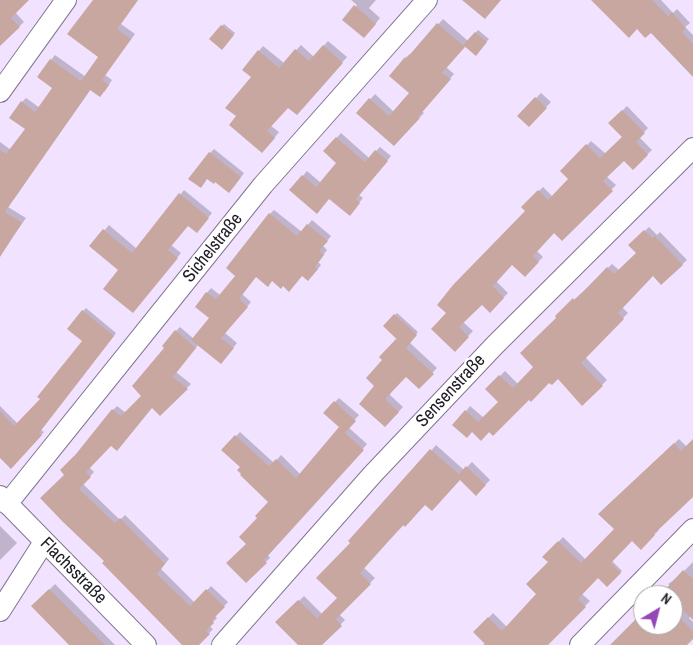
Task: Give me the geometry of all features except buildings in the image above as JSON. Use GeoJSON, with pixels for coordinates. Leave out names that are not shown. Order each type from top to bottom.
{"type":"FeatureCollection","features":[{"type":"Feature","properties":{"kind":"street"},"geometry":{"type":"LineString","coordinates":[[0,92],[66,0]]}},
{"type":"Feature","properties":{"kind":"street","name":"Sichelstraße"},"geometry":{"type":"LineString","coordinates":[[4,500],[264,186],[427,0]]}},
{"type":"Feature","properties":{"kind":"street","name":"Sensenstraße"},"geometry":{"type":"LineString","coordinates":[[222,645],[406,438],[495,345],[693,148]]}},
{"type":"Feature","properties":{"kind":"street","name":"Flachsstraße"},"geometry":{"type":"LineString","coordinates":[[4,500],[146,645]]}},
{"type":"Feature","properties":{"kind":"street"},"geometry":{"type":"LineString","coordinates":[[580,645],[693,530]]}},
{"type":"Feature","properties":{"kind":"street"},"geometry":{"type":"LineString","coordinates":[[0,610],[44,542]]}}]}
